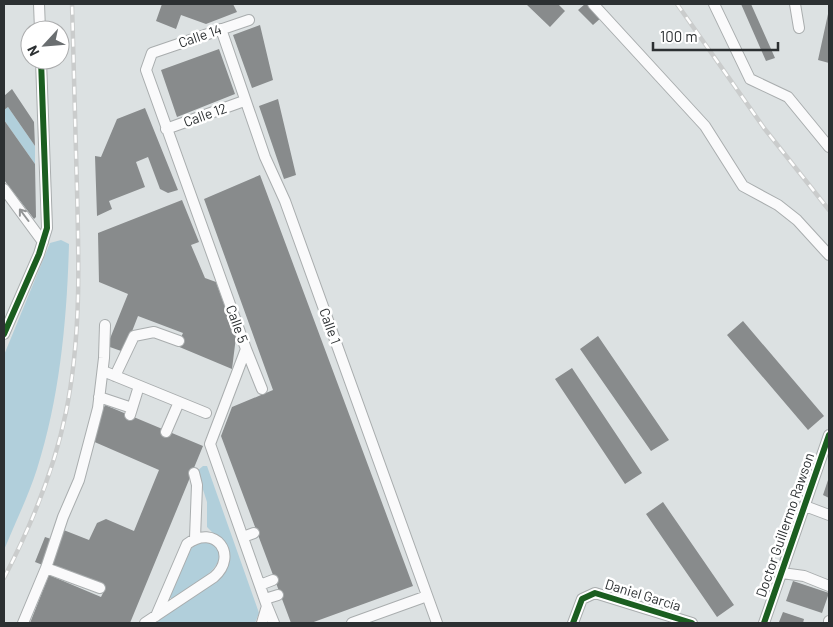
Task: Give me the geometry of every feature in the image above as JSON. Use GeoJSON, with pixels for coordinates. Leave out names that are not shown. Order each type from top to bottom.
{"type":"FeatureCollection","features":[{"type":"Feature","properties":{"kind":"street"},"geometry":{"type":"LineString","coordinates":[[39,4],[40,20]]}},
{"type":"Feature","properties":{"kind":"street"},"geometry":{"type":"LineString","coordinates":[[593,4],[705,126],[743,186],[778,205],[798,220],[829,255]]}},
{"type":"Feature","properties":{"kind":"street"},"geometry":{"type":"LineString","coordinates":[[714,4],[750,79],[788,97],[829,147]]}},
{"type":"Feature","properties":{"kind":"street"},"geometry":{"type":"LineString","coordinates":[[795,4],[799,28]]}},
{"type":"Feature","properties":{"kind":"street","name":"Calle 14"},"geometry":{"type":"LineString","coordinates":[[152,53],[249,20]]}},
{"type":"Feature","properties":{"kind":"street","name":"Calle 1"},"geometry":{"type":"LineString","coordinates":[[220,29],[265,157],[286,201],[437,623]]}},
{"type":"Feature","properties":{"kind":"street","name":"Calle 5"},"geometry":{"type":"LineString","coordinates":[[152,53],[146,70],[147,77],[246,349],[234,396],[210,444],[274,623]]}},
{"type":"Feature","properties":{"kind":"street"},"geometry":{"type":"LineString","coordinates":[[4,334],[43,242],[47,228],[41,70]]}},
{"type":"Feature","properties":{"kind":"street","name":"Calle 12"},"geometry":{"type":"LineString","coordinates":[[166,129],[244,101]]}},
{"type":"Feature","properties":{"kind":"street"},"geometry":{"type":"LineString","coordinates":[[4,189],[43,242]]}},
{"type":"Feature","properties":{"kind":"street"},"geometry":{"type":"LineString","coordinates":[[23,623],[79,480],[99,397],[103,371],[105,325]]}},
{"type":"Feature","properties":{"kind":"street"},"geometry":{"type":"LineString","coordinates":[[115,376],[134,336],[154,332],[179,341]]}},
{"type":"Feature","properties":{"kind":"street"},"geometry":{"type":"LineString","coordinates":[[246,349],[262,389]]}},
{"type":"Feature","properties":{"kind":"street"},"geometry":{"type":"LineString","coordinates":[[103,371],[206,413]]}},
{"type":"Feature","properties":{"kind":"street"},"geometry":{"type":"LineString","coordinates":[[99,397],[131,411],[139,386]]}},
{"type":"Feature","properties":{"kind":"street"},"geometry":{"type":"LineString","coordinates":[[166,432],[179,402]]}},
{"type":"Feature","properties":{"kind":"street","name":"Doctor Guillermo Rawson"},"geometry":{"type":"LineString","coordinates":[[764,623],[829,435]]}},
{"type":"Feature","properties":{"kind":"street"},"geometry":{"type":"LineString","coordinates":[[156,616],[183,550],[195,538],[197,486],[194,473]]}},
{"type":"Feature","properties":{"kind":"street"},"geometry":{"type":"LineString","coordinates":[[226,490],[237,486]]}},
{"type":"Feature","properties":{"kind":"street"},"geometry":{"type":"LineString","coordinates":[[806,506],[829,514]]}},
{"type":"Feature","properties":{"kind":"street"},"geometry":{"type":"LineString","coordinates":[[243,537],[254,533]]}},
{"type":"Feature","properties":{"kind":"street"},"geometry":{"type":"LineString","coordinates":[[145,623],[214,577],[222,566],[224,554],[218,542],[212,538],[195,538]]}},
{"type":"Feature","properties":{"kind":"street"},"geometry":{"type":"LineString","coordinates":[[249,553],[260,549]]}},
{"type":"Feature","properties":{"kind":"street"},"geometry":{"type":"LineString","coordinates":[[46,568],[100,588]]}},
{"type":"Feature","properties":{"kind":"street"},"geometry":{"type":"LineString","coordinates":[[782,573],[804,576],[829,586]]}},
{"type":"Feature","properties":{"kind":"street"},"geometry":{"type":"LineString","coordinates":[[260,585],[273,580]]}},
{"type":"Feature","properties":{"kind":"street","name":"Daniel García"},"geometry":{"type":"LineString","coordinates":[[573,623],[579,604],[586,596],[595,593],[692,623]]}},
{"type":"Feature","properties":{"kind":"street"},"geometry":{"type":"LineString","coordinates":[[262,623],[266,603],[278,595]]}},
{"type":"Feature","properties":{"kind":"street"},"geometry":{"type":"LineString","coordinates":[[352,623],[427,596]]}},
{"type":"Feature","properties":{"kind":"shaded area"},"geometry":{"type":"Polygon","coordinates":[[[8,107],[35,146],[35,164],[4,120],[4,110],[8,107]]]}},
{"type":"Feature","properties":{"kind":"shaded area"},"geometry":{"type":"Polygon","coordinates":[[[61,240],[69,244],[64,329],[57,386],[37,469],[26,500],[4,550],[4,355],[50,243],[61,240]]]}},
{"type":"Feature","properties":{"kind":"shaded area"},"geometry":{"type":"Polygon","coordinates":[[[203,466],[207,466],[259,613],[255,623],[154,623],[216,581],[226,564],[214,534],[207,527],[207,502],[197,471],[203,466]]]}},
{"type":"Feature","properties":{"kind":"shaded area"},"geometry":{"type":"Polygon","coordinates":[[[206,541],[214,544],[221,554],[214,568],[202,580],[173,598],[169,598],[168,595],[181,562],[191,548],[206,541]]]}},
{"type":"Feature","properties":{"kind":"building"},"geometry":{"type":"Polygon","coordinates":[[[162,4],[233,4],[237,12],[206,24],[181,15],[176,29],[156,21],[162,4]]]}},
{"type":"Feature","properties":{"kind":"building"},"geometry":{"type":"Polygon","coordinates":[[[526,4],[558,4],[565,11],[550,27],[526,4]]]}},
{"type":"Feature","properties":{"kind":"building"},"geometry":{"type":"Polygon","coordinates":[[[585,4],[590,4],[602,17],[593,25],[578,10],[585,4]]]}},
{"type":"Feature","properties":{"kind":"building"},"geometry":{"type":"Polygon","coordinates":[[[741,4],[751,4],[775,58],[766,61],[741,4]]]}},
{"type":"Feature","properties":{"kind":"building"},"geometry":{"type":"Polygon","coordinates":[[[829,14],[829,63],[818,60],[829,14]]]}},
{"type":"Feature","properties":{"kind":"building"},"geometry":{"type":"Polygon","coordinates":[[[260,25],[273,80],[252,88],[233,35],[260,25]]]}},
{"type":"Feature","properties":{"kind":"building"},"geometry":{"type":"Polygon","coordinates":[[[219,49],[235,94],[177,117],[161,70],[219,49]]]}},
{"type":"Feature","properties":{"kind":"building"},"geometry":{"type":"Polygon","coordinates":[[[12,89],[34,122],[35,146],[8,107],[4,110],[4,96],[12,89]]]}},
{"type":"Feature","properties":{"kind":"building"},"geometry":{"type":"Polygon","coordinates":[[[278,99],[296,175],[284,179],[259,106],[278,99]]]}},
{"type":"Feature","properties":{"kind":"building"},"geometry":{"type":"Polygon","coordinates":[[[145,108],[178,190],[168,193],[160,189],[148,157],[136,162],[145,187],[109,201],[112,209],[97,216],[95,156],[101,157],[117,119],[145,108]]]}},
{"type":"Feature","properties":{"kind":"building"},"geometry":{"type":"Polygon","coordinates":[[[4,120],[35,164],[36,217],[34,219],[4,180],[4,120]]]}},
{"type":"Feature","properties":{"kind":"building"},"geometry":{"type":"Polygon","coordinates":[[[260,175],[413,586],[311,623],[291,623],[221,436],[232,407],[273,390],[204,199],[260,175]]]}},
{"type":"Feature","properties":{"kind":"building"},"geometry":{"type":"Polygon","coordinates":[[[182,200],[199,242],[191,245],[205,278],[216,282],[236,337],[232,369],[177,346],[183,333],[138,316],[124,352],[107,346],[128,294],[99,282],[98,233],[182,200]]]}},
{"type":"Feature","properties":{"kind":"building"},"geometry":{"type":"Polygon","coordinates":[[[743,321],[824,416],[808,430],[727,335],[743,321]]]}},
{"type":"Feature","properties":{"kind":"building"},"geometry":{"type":"Polygon","coordinates":[[[598,336],[669,440],[651,451],[580,349],[598,336]]]}},
{"type":"Feature","properties":{"kind":"building"},"geometry":{"type":"Polygon","coordinates":[[[572,368],[642,473],[625,484],[555,379],[572,368]]]}},
{"type":"Feature","properties":{"kind":"building"},"geometry":{"type":"Polygon","coordinates":[[[105,405],[203,446],[130,623],[30,623],[49,575],[101,597],[105,589],[35,562],[45,537],[57,541],[61,529],[89,540],[97,523],[106,519],[134,531],[159,470],[90,440],[105,405]]]}},
{"type":"Feature","properties":{"kind":"building"},"geometry":{"type":"Polygon","coordinates":[[[829,477],[829,498],[823,495],[829,477]]]}},
{"type":"Feature","properties":{"kind":"building"},"geometry":{"type":"Polygon","coordinates":[[[663,502],[734,605],[717,617],[646,514],[663,502]]]}},
{"type":"Feature","properties":{"kind":"building"},"geometry":{"type":"Polygon","coordinates":[[[793,581],[829,593],[822,613],[786,601],[793,581]]]}},
{"type":"Feature","properties":{"kind":"building"},"geometry":{"type":"Polygon","coordinates":[[[783,612],[804,619],[803,623],[779,622],[783,612]]]}},
{"type":"Feature","properties":{"kind":"railway"},"geometry":{"type":"LineString","coordinates":[[4,578],[41,498],[61,434],[71,384],[78,301],[72,4]]}},
{"type":"Feature","properties":{"kind":"railway"},"geometry":{"type":"LineString","coordinates":[[677,4],[764,128],[829,210]]}},
{"type":"Feature","properties":{"kind":"cycle path"},"geometry":{"type":"LineString","coordinates":[[4,334],[39,254],[47,228],[41,70]]}},
{"type":"Feature","properties":{"kind":"cycle path"},"geometry":{"type":"LineString","coordinates":[[764,623],[829,435]]}},
{"type":"Feature","properties":{"kind":"cycle path"},"geometry":{"type":"LineString","coordinates":[[573,623],[582,599],[595,593],[692,623]]}}]}
